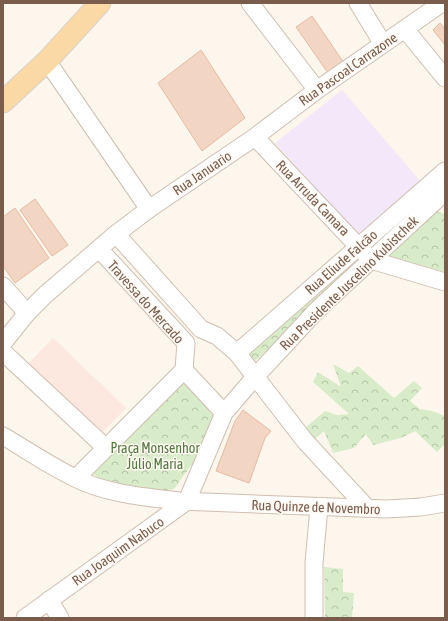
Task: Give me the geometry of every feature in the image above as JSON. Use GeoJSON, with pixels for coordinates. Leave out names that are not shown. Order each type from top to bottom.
{"type":"FeatureCollection","features":[{"type":"Feature","properties":{"kind":"main road"},"geometry":{"type":"LineString","coordinates":[[3,102],[47,61],[100,3]]}},
{"type":"Feature","properties":{"kind":"street"},"geometry":{"type":"LineString","coordinates":[[250,3],[317,90]]}},
{"type":"Feature","properties":{"kind":"street"},"geometry":{"type":"LineString","coordinates":[[358,3],[383,44]]}},
{"type":"Feature","properties":{"kind":"street","name":"Rua Pascoal Carrazone"},"geometry":{"type":"LineString","coordinates":[[255,137],[317,90],[442,3]]}},
{"type":"Feature","properties":{"kind":"street"},"geometry":{"type":"LineString","coordinates":[[405,29],[445,78]]}},
{"type":"Feature","properties":{"kind":"street"},"geometry":{"type":"LineString","coordinates":[[47,61],[149,210]]}},
{"type":"Feature","properties":{"kind":"street","name":"Rua Januario"},"geometry":{"type":"LineString","coordinates":[[3,343],[27,313],[46,294],[116,234],[255,137]]}},
{"type":"Feature","properties":{"kind":"street","name":"Rua Arruda Camara"},"geometry":{"type":"LineString","coordinates":[[255,137],[372,260]]}},
{"type":"Feature","properties":{"kind":"street","name":"Rua Eliude Falcão"},"geometry":{"type":"LineString","coordinates":[[237,353],[445,171]]}},
{"type":"Feature","properties":{"kind":"street","name":"Rua Presidente Juscelino Kubistchek"},"geometry":{"type":"LineString","coordinates":[[187,501],[224,413],[317,310],[442,198]]}},
{"type":"Feature","properties":{"kind":"street"},"geometry":{"type":"LineString","coordinates":[[116,234],[201,329],[217,336],[237,353],[305,441],[367,508]]}},
{"type":"Feature","properties":{"kind":"street","name":"Travessa do Mercado"},"geometry":{"type":"LineString","coordinates":[[98,249],[186,343],[184,370]]}},
{"type":"Feature","properties":{"kind":"street"},"geometry":{"type":"LineString","coordinates":[[372,260],[445,282]]}},
{"type":"Feature","properties":{"kind":"street"},"geometry":{"type":"LineString","coordinates":[[6,295],[27,313]]}},
{"type":"Feature","properties":{"kind":"street"},"geometry":{"type":"LineString","coordinates":[[186,343],[201,329]]}},
{"type":"Feature","properties":{"kind":"street"},"geometry":{"type":"LineString","coordinates":[[3,352],[106,448]]}},
{"type":"Feature","properties":{"kind":"street"},"geometry":{"type":"LineString","coordinates":[[76,478],[184,370],[224,413]]}},
{"type":"Feature","properties":{"kind":"street","name":"Rua Quinze de Novembro"},"geometry":{"type":"LineString","coordinates":[[3,436],[76,478],[109,490],[146,497],[187,501],[367,508],[421,507],[445,503]]}},
{"type":"Feature","properties":{"kind":"street","name":"Rua Joaquim Nabuco"},"geometry":{"type":"LineString","coordinates":[[25,618],[187,501]]}},
{"type":"Feature","properties":{"kind":"street"},"geometry":{"type":"LineString","coordinates":[[314,618],[314,563],[319,507]]}},
{"type":"Feature","properties":{"kind":"street"},"geometry":{"type":"LineString","coordinates":[[49,600],[60,618]]}},
{"type":"Feature","properties":{"kind":"shaded area"},"geometry":{"type":"Polygon","coordinates":[[[342,90],[421,182],[359,236],[275,143],[342,90]]]}},
{"type":"Feature","properties":{"kind":"shaded area"},"geometry":{"type":"Polygon","coordinates":[[[53,338],[126,408],[98,437],[25,367],[53,338]]]}},
{"type":"Feature","properties":{"kind":"green space"},"geometry":{"type":"Polygon","coordinates":[[[437,211],[445,214],[445,272],[390,256],[390,253],[432,213],[437,211]]]}},
{"type":"Feature","properties":{"kind":"green space"},"geometry":{"type":"Polygon","coordinates":[[[354,257],[361,265],[255,361],[248,353],[354,257]]]}},
{"type":"Feature","properties":{"kind":"green space"},"geometry":{"type":"Polygon","coordinates":[[[333,364],[349,373],[358,366],[394,398],[414,381],[422,388],[410,401],[420,409],[432,411],[445,416],[445,444],[437,452],[415,431],[401,438],[373,445],[366,434],[354,448],[333,453],[324,431],[313,441],[305,428],[325,411],[337,415],[349,414],[313,382],[318,372],[341,387],[333,364]]]}},
{"type":"Feature","properties":{"kind":"green space","name":"Praça Monsenhor Júlio Maria"},"geometry":{"type":"Polygon","coordinates":[[[186,380],[210,408],[214,418],[214,425],[206,443],[175,488],[167,492],[127,488],[108,483],[93,473],[94,468],[178,383],[186,380]]]}},
{"type":"Feature","properties":{"kind":"green space"},"geometry":{"type":"Polygon","coordinates":[[[324,567],[343,569],[343,592],[354,593],[352,618],[325,618],[324,567]]]}},
{"type":"Feature","properties":{"kind":"building"},"geometry":{"type":"Polygon","coordinates":[[[312,16],[344,63],[328,73],[296,27],[312,16]]]}},
{"type":"Feature","properties":{"kind":"building"},"geometry":{"type":"Polygon","coordinates":[[[440,23],[445,29],[445,45],[433,30],[440,23]]]}},
{"type":"Feature","properties":{"kind":"building"},"geometry":{"type":"Polygon","coordinates":[[[201,50],[245,118],[202,151],[158,83],[201,50]]]}},
{"type":"Feature","properties":{"kind":"building"},"geometry":{"type":"Polygon","coordinates":[[[35,199],[68,245],[52,256],[20,210],[35,199]]]}},
{"type":"Feature","properties":{"kind":"building"},"geometry":{"type":"Polygon","coordinates":[[[15,208],[49,258],[15,283],[3,266],[3,217],[15,208]]]}},
{"type":"Feature","properties":{"kind":"building"},"geometry":{"type":"Polygon","coordinates":[[[243,410],[271,431],[265,438],[249,483],[216,471],[235,421],[243,410]]]}}]}
